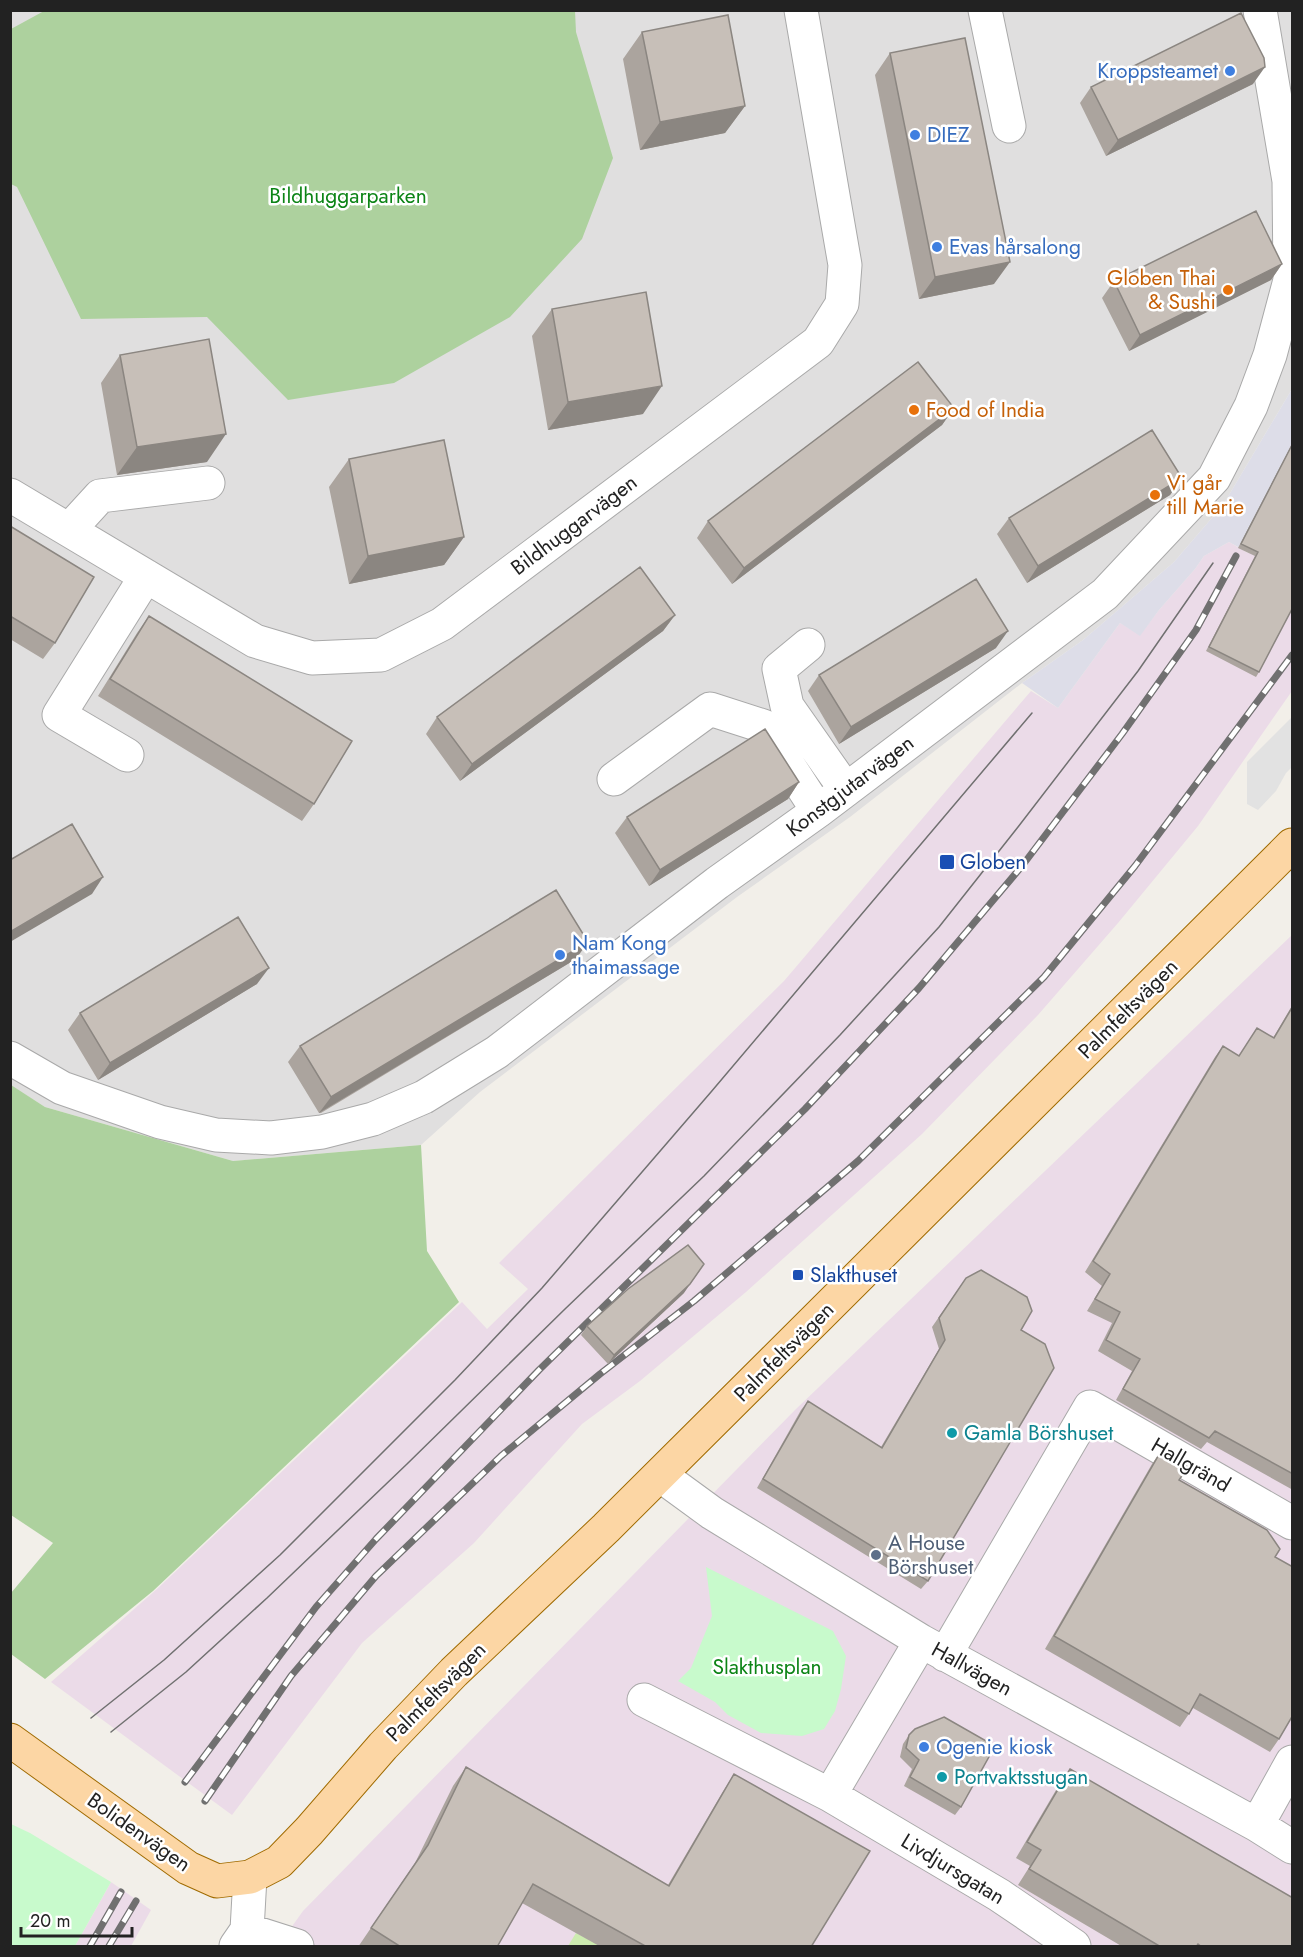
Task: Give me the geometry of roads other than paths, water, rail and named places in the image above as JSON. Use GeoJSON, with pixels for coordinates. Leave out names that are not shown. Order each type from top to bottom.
{"type":"FeatureCollection","features":[{"type":"Feature","properties":{"kind":"main road","name":"Palmfeltsvägen"},"geometry":{"type":"LineString","coordinates":[[279,1862],[383,1746],[454,1672],[660,1475],[1293,845]]}},
{"type":"Feature","properties":{"kind":"main road","name":"Bolidenvägen"},"geometry":{"type":"LineString","coordinates":[[10,1740],[188,1868],[217,1881],[250,1877],[279,1862]]}},
{"type":"Feature","properties":{"kind":"street","name":"Bildhuggarvägen"},"geometry":{"type":"LineString","coordinates":[[10,495],[255,641],[312,658],[381,655],[442,624],[818,342],[842,304],[845,265],[801,10]]}},
{"type":"Feature","properties":{"kind":"street"},"geometry":{"type":"LineString","coordinates":[[985,10],[1010,126]]}},
{"type":"Feature","properties":{"kind":"street","name":"Konstgjutarvägen"},"geometry":{"type":"LineString","coordinates":[[10,1058],[62,1088],[160,1122],[216,1135],[271,1138],[322,1132],[373,1119],[424,1097],[497,1052],[699,896],[819,811],[1105,594],[1214,478],[1251,406],[1270,355],[1290,280],[1289,181],[1260,10]]}},
{"type":"Feature","properties":{"kind":"street"},"geometry":{"type":"LineString","coordinates":[[69,530],[100,496],[208,483]]}},
{"type":"Feature","properties":{"kind":"street"},"geometry":{"type":"LineString","coordinates":[[127,755],[59,715],[146,576]]}},
{"type":"Feature","properties":{"kind":"street"},"geometry":{"type":"LineString","coordinates":[[808,645],[779,669],[787,706],[846,790]]}},
{"type":"Feature","properties":{"kind":"street"},"geometry":{"type":"LineString","coordinates":[[614,779],[710,709],[763,726],[819,811]]}},
{"type":"Feature","properties":{"kind":"street","name":"Hallgränd"},"geometry":{"type":"LineString","coordinates":[[933,1648],[1090,1407],[1293,1523]]}},
{"type":"Feature","properties":{"kind":"street","name":"Hallvägen"},"geometry":{"type":"LineString","coordinates":[[660,1475],[712,1513],[933,1648],[1257,1825],[1293,1847]]}},
{"type":"Feature","properties":{"kind":"street"},"geometry":{"type":"LineString","coordinates":[[644,1700],[830,1795],[933,1648]]}},
{"type":"Feature","properties":{"kind":"street"},"geometry":{"type":"LineString","coordinates":[[1257,1825],[1293,1762]]}},
{"type":"Feature","properties":{"kind":"street","name":"Livdjursgatan"},"geometry":{"type":"LineString","coordinates":[[830,1795],[999,1895],[1074,1947]]}},
{"type":"Feature","properties":{"kind":"street"},"geometry":{"type":"LineString","coordinates":[[250,1877],[242,1938],[297,1947]]}},
{"type":"Feature","properties":{"kind":"tram line"},"geometry":{"type":"LineString","coordinates":[[111,1732],[186,1672],[267,1598],[704,1176],[840,1035],[939,927],[1138,671],[1213,563]]}},
{"type":"Feature","properties":{"kind":"tram line"},"geometry":{"type":"LineString","coordinates":[[91,1718],[164,1660],[280,1555],[455,1380],[542,1288],[1032,713]]}},
{"type":"Feature","properties":{"kind":"railway"},"geometry":{"type":"LineString","coordinates":[[185,1782],[316,1607],[376,1539],[539,1370],[805,1109],[919,988],[1022,866],[1122,734],[1196,630],[1236,556]]}},
{"type":"Feature","properties":{"kind":"railway"},"geometry":{"type":"LineString","coordinates":[[205,1801],[291,1676],[376,1576],[501,1456],[600,1374],[694,1301],[858,1161],[1044,977],[1135,866],[1292,655]]}},
{"type":"Feature","properties":{"kind":"railway"},"geometry":{"type":"LineString","coordinates":[[90,1946],[121,1892]]}},
{"type":"Feature","properties":{"kind":"railway"},"geometry":{"type":"LineString","coordinates":[[109,1946],[136,1901]]}},
{"type":"Feature","properties":{"kind":"place","name":"Kroppsteamet"},"geometry":{"type":"Point","coordinates":[1230,71]}},
{"type":"Feature","properties":{"kind":"place","name":"DIEZ"},"geometry":{"type":"Point","coordinates":[915,135]}},
{"type":"Feature","properties":{"kind":"place","name":"Evas hårsalong"},"geometry":{"type":"Point","coordinates":[937,247]}},
{"type":"Feature","properties":{"kind":"place","name":"Globen Thai & Sushi"},"geometry":{"type":"Point","coordinates":[1228,290]}},
{"type":"Feature","properties":{"kind":"place","name":"Food of India"},"geometry":{"type":"Point","coordinates":[914,410]}},
{"type":"Feature","properties":{"kind":"place","name":"Vi går till Marie"},"geometry":{"type":"Point","coordinates":[1155,495]}},
{"type":"Feature","properties":{"kind":"place","name":"Globen"},"geometry":{"type":"Point","coordinates":[947,862]}},
{"type":"Feature","properties":{"kind":"place","name":"Nam Kong thaimassage"},"geometry":{"type":"Point","coordinates":[560,955]}},
{"type":"Feature","properties":{"kind":"place","name":"Slakthuset"},"geometry":{"type":"Point","coordinates":[798,1275]}},
{"type":"Feature","properties":{"kind":"place","name":"Gamla Börshuset"},"geometry":{"type":"Point","coordinates":[952,1433]}},
{"type":"Feature","properties":{"kind":"place","name":"A House Börshuset"},"geometry":{"type":"Point","coordinates":[876,1555]}},
{"type":"Feature","properties":{"kind":"place","name":"Ogenie kiosk"},"geometry":{"type":"Point","coordinates":[924,1747]}},
{"type":"Feature","properties":{"kind":"place","name":"Portvaktsstugan"},"geometry":{"type":"Point","coordinates":[942,1777]}},
{"type":"Feature","properties":{"kind":"park label","name":"Bildhuggarparken"},"geometry":{"type":"Point","coordinates":[348,196]}},
{"type":"Feature","properties":{"kind":"park label","name":"Slakthusplan"},"geometry":{"type":"Point","coordinates":[767,1667]}}]}
